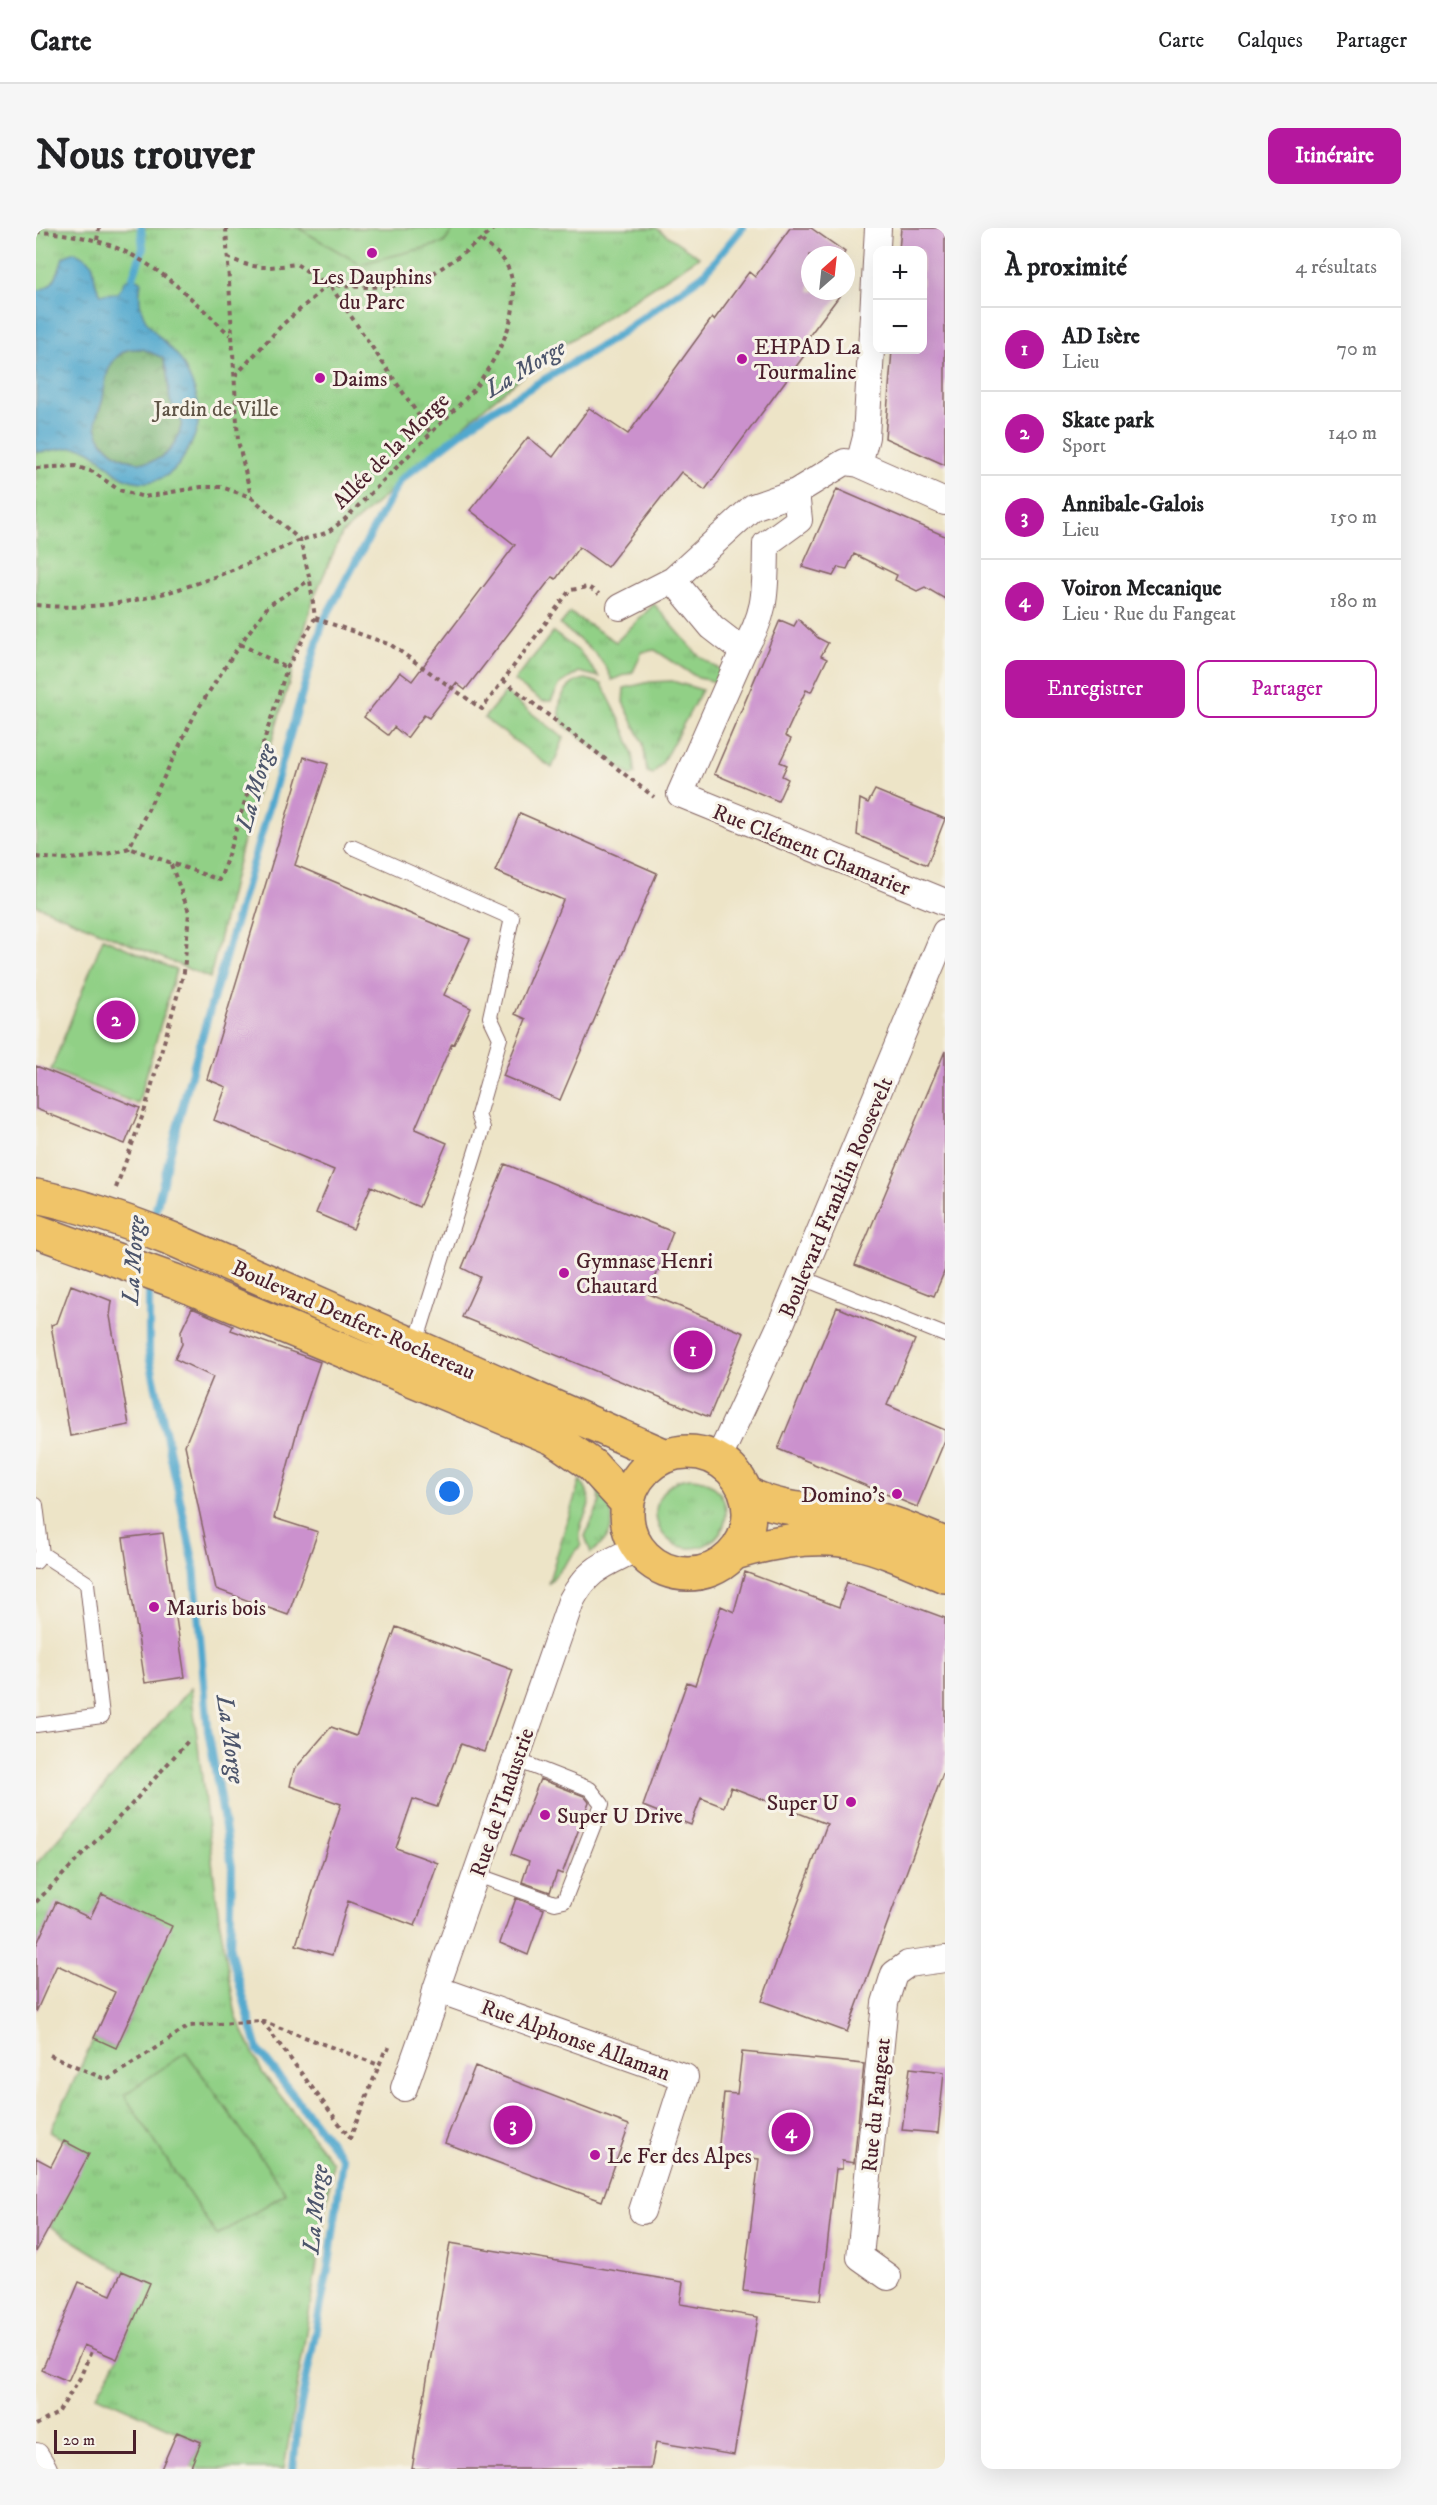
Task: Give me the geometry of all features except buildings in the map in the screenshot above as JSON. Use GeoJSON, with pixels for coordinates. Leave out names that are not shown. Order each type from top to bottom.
{"type":"FeatureCollection","features":[{"type":"Feature","properties":{"kind":"main road","name":"Boulevard Denfert-Rochereau"},"geometry":{"type":"LineString","coordinates":[[36,1196],[73,1204],[118,1207],[172,1239],[666,1456],[693,1452],[718,1460]]}},
{"type":"Feature","properties":{"kind":"main road","name":"Boulevard Denfert-Rochereau"},"geometry":{"type":"LineString","coordinates":[[36,1231],[175,1281],[554,1438],[592,1465],[627,1503]]}},
{"type":"Feature","properties":{"kind":"main road"},"geometry":{"type":"LineString","coordinates":[[666,1456],[648,1467],[634,1483],[627,1503],[628,1526],[637,1548],[658,1567],[685,1575],[713,1570],[735,1553],[762,1545],[813,1540],[853,1542],[945,1576]]}},
{"type":"Feature","properties":{"kind":"main road"},"geometry":{"type":"LineString","coordinates":[[718,1460],[735,1474],[746,1493],[749,1514],[746,1534],[735,1553]]}},
{"type":"Feature","properties":{"kind":"main road"},"geometry":{"type":"LineString","coordinates":[[746,1493],[769,1505],[870,1518],[945,1544]]}},
{"type":"Feature","properties":{"kind":"street"},"geometry":{"type":"LineString","coordinates":[[859,464],[866,437],[878,228]]}},
{"type":"Feature","properties":{"kind":"street"},"geometry":{"type":"LineString","coordinates":[[620,607],[673,580],[753,507],[796,492],[845,462],[859,464],[945,502]]}},
{"type":"Feature","properties":{"kind":"street"},"geometry":{"type":"LineString","coordinates":[[671,798],[743,651],[756,630],[765,606],[765,544],[799,520],[796,492]]}},
{"type":"Feature","properties":{"kind":"street"},"geometry":{"type":"LineString","coordinates":[[673,580],[712,627],[743,651]]}},
{"type":"Feature","properties":{"kind":"street","name":"Rue Clément Chamarier"},"geometry":{"type":"LineString","coordinates":[[671,798],[945,902]]}},
{"type":"Feature","properties":{"kind":"street","name":"Boulevard Franklin Roosevelt"},"geometry":{"type":"LineString","coordinates":[[718,1460],[800,1277],[945,932]]}},
{"type":"Feature","properties":{"kind":"street","name":"Rue de l'Industrie"},"geometry":{"type":"LineString","coordinates":[[404,2088],[514,1759],[571,1601],[581,1581],[592,1570],[637,1548]]}},
{"type":"Feature","properties":{"kind":"street","name":"Rue du Fangeat"},"geometry":{"type":"LineString","coordinates":[[888,2277],[860,2257],[885,2003],[894,1974],[908,1964],[945,1959]]}},
{"type":"Feature","properties":{"kind":"street","name":"Rue Alphonse Allaman"},"geometry":{"type":"LineString","coordinates":[[436,1989],[685,2077],[642,2211]]}},
{"type":"Feature","properties":{"kind":"street"},"geometry":{"type":"LineString","coordinates":[[36,2456],[44,2469]]}},
{"type":"Feature","properties":{"kind":"lane"},"geometry":{"type":"LineString","coordinates":[[352,847],[512,918],[490,1017],[500,1038],[477,1115],[483,1128],[415,1346]]}},
{"type":"Feature","properties":{"kind":"lane"},"geometry":{"type":"LineString","coordinates":[[800,1277],[945,1335]]}},
{"type":"Feature","properties":{"kind":"lane"},"geometry":{"type":"LineString","coordinates":[[36,1505],[39,1558],[87,1583],[102,1716],[36,1725]]}},
{"type":"Feature","properties":{"kind":"lane"},"geometry":{"type":"LineString","coordinates":[[477,1875],[555,1904],[564,1900],[602,1804],[590,1789],[514,1759]]}},
{"type":"Feature","properties":{"kind":"path"},"geometry":{"type":"LineString","coordinates":[[97,240],[99,228]]}},
{"type":"Feature","properties":{"kind":"path"},"geometry":{"type":"LineString","coordinates":[[226,228],[230,336],[235,376],[238,441],[251,497]]}},
{"type":"Feature","properties":{"kind":"path"},"geometry":{"type":"LineString","coordinates":[[235,376],[282,325],[329,284],[366,286],[417,283],[482,240],[494,228]]}},
{"type":"Feature","properties":{"kind":"path"},"geometry":{"type":"LineString","coordinates":[[36,232],[61,233],[97,240],[149,262],[176,283],[230,336]]}},
{"type":"Feature","properties":{"kind":"path","name":"Allée de la Morge"},"geometry":{"type":"LineString","coordinates":[[36,605],[75,608],[143,600],[248,565],[300,540],[325,533],[344,520],[471,393],[487,373],[501,345],[513,307],[514,281],[504,260],[482,240]]}},
{"type":"Feature","properties":{"kind":"path"},"geometry":{"type":"LineString","coordinates":[[227,257],[246,266],[264,269],[296,264],[329,284],[430,432]]}},
{"type":"Feature","properties":{"kind":"path"},"geometry":{"type":"LineString","coordinates":[[36,468],[75,466],[93,472],[130,495],[144,497],[211,487],[251,497],[300,540],[310,580],[315,618],[287,668],[220,880],[129,848],[100,857],[68,860],[36,856]]}},
{"type":"Feature","properties":{"kind":"path"},"geometry":{"type":"LineString","coordinates":[[129,848],[196,712],[240,644],[269,605],[310,580]]}},
{"type":"Feature","properties":{"kind":"path"},"geometry":{"type":"LineString","coordinates":[[315,618],[391,645],[482,709],[570,591],[588,587],[620,607]]}},
{"type":"Feature","properties":{"kind":"path"},"geometry":{"type":"LineString","coordinates":[[240,644],[287,668]]}},
{"type":"Feature","properties":{"kind":"path"},"geometry":{"type":"LineString","coordinates":[[502,680],[671,798]]}},
{"type":"Feature","properties":{"kind":"path"},"geometry":{"type":"LineString","coordinates":[[118,1207],[184,972],[190,931],[189,912],[170,862]]}},
{"type":"Feature","properties":{"kind":"path"},"geometry":{"type":"LineString","coordinates":[[36,1902],[129,1806],[188,1740]]}},
{"type":"Feature","properties":{"kind":"path"},"geometry":{"type":"LineString","coordinates":[[50,2055],[107,2080],[189,2026],[262,2021],[379,2065],[350,2138],[262,2021]]}},
{"type":"Feature","properties":{"kind":"path"},"geometry":{"type":"LineString","coordinates":[[36,2424],[58,2413],[80,2378],[92,2349]]}},
{"type":"Feature","properties":{"kind":"green space","name":"Jardin de Ville"},"geometry":{"type":"Polygon","coordinates":[[[36,228],[656,228],[699,257],[551,353],[486,406],[342,534],[314,597],[243,840],[210,978],[36,905],[36,228]]]}},
{"type":"Feature","properties":{"kind":"green space","name":"Les Dauphins du Parc"},"geometry":{"type":"Polygon","coordinates":[[[298,228],[454,228],[444,243],[360,264],[298,228]]]}},
{"type":"Feature","properties":{"kind":"green space"},"geometry":{"type":"Polygon","coordinates":[[[129,349],[143,349],[163,358],[170,401],[182,422],[174,443],[163,456],[149,461],[133,461],[107,446],[99,434],[96,421],[108,369],[116,358],[129,349]]]}},
{"type":"Feature","properties":{"kind":"green space"},"geometry":{"type":"Polygon","coordinates":[[[654,604],[697,654],[726,674],[722,683],[698,678],[655,650],[642,652],[633,672],[612,680],[597,656],[560,625],[570,613],[616,642],[654,604]]]}},
{"type":"Feature","properties":{"kind":"green space"},"geometry":{"type":"Polygon","coordinates":[[[553,632],[580,652],[599,677],[579,672],[560,684],[551,701],[542,701],[514,681],[553,632]]]}},
{"type":"Feature","properties":{"kind":"green space"},"geometry":{"type":"Polygon","coordinates":[[[586,679],[602,684],[623,727],[634,761],[635,773],[631,776],[564,725],[560,702],[566,690],[578,681],[586,679]]]}},
{"type":"Feature","properties":{"kind":"green space"},"geometry":{"type":"Polygon","coordinates":[[[672,681],[702,690],[662,763],[653,774],[647,772],[643,743],[623,702],[624,688],[650,682],[672,681]]]}},
{"type":"Feature","properties":{"kind":"green space"},"geometry":{"type":"Polygon","coordinates":[[[505,693],[564,738],[552,768],[484,718],[505,693]]]}},
{"type":"Feature","properties":{"kind":"green space"},"geometry":{"type":"Polygon","coordinates":[[[103,938],[176,970],[138,1104],[51,1070],[103,938]]]}},
{"type":"Feature","properties":{"kind":"green space"},"geometry":{"type":"Polygon","coordinates":[[[691,1478],[704,1481],[716,1488],[723,1500],[726,1513],[723,1526],[716,1538],[704,1545],[691,1548],[678,1545],[666,1538],[659,1526],[656,1513],[659,1500],[666,1488],[678,1481],[691,1478]]]}},
{"type":"Feature","properties":{"kind":"green space"},"geometry":{"type":"Polygon","coordinates":[[[580,1480],[589,1499],[581,1525],[581,1545],[548,1584],[580,1480]]]}},
{"type":"Feature","properties":{"kind":"green space"},"geometry":{"type":"Polygon","coordinates":[[[596,1481],[611,1511],[612,1519],[608,1536],[591,1553],[585,1536],[600,1502],[596,1481]]]}},
{"type":"Feature","properties":{"kind":"green space"},"geometry":{"type":"Polygon","coordinates":[[[191,1688],[219,1918],[236,2016],[262,2072],[333,2163],[284,2469],[197,2469],[191,2467],[201,2442],[97,2395],[117,2359],[149,2283],[122,2271],[50,2226],[88,2154],[50,2132],[94,2038],[116,2048],[171,1926],[102,1894],[90,1918],[56,1903],[36,1946],[36,1864],[191,1688]]]}},
{"type":"Feature","properties":{"kind":"green space"},"geometry":{"type":"Polygon","coordinates":[[[186,2052],[286,2193],[217,2236],[124,2095],[186,2052]]]}},
{"type":"Feature","properties":{"kind":"water"},"geometry":{"type":"Polygon","coordinates":[[[74,252],[90,261],[101,294],[118,293],[125,280],[133,277],[141,281],[140,306],[143,315],[154,331],[180,359],[193,387],[199,408],[194,438],[178,466],[162,478],[149,482],[128,479],[116,473],[96,455],[84,448],[36,452],[36,291],[52,283],[63,257],[74,252]],[[129,349],[112,363],[96,421],[99,434],[107,446],[119,456],[133,461],[149,462],[163,456],[174,443],[182,422],[170,401],[163,358],[143,349],[129,349]]]}},
{"type":"Feature","properties":{"kind":"waterway"},"geometry":{"type":"LineString","coordinates":[[133,277],[143,248],[141,228]]}},
{"type":"Feature","properties":{"kind":"waterway","name":"La Morge"},"geometry":{"type":"LineString","coordinates":[[152,1224],[188,1085],[323,622],[400,480],[484,415],[611,340],[703,275],[742,228]]}},
{"type":"Feature","properties":{"kind":"waterway","name":"La Morge"},"geometry":{"type":"LineString","coordinates":[[149,1278],[149,1355],[194,1565],[208,1730],[232,1867],[230,1950],[258,2050],[343,2159],[329,2264],[298,2420],[293,2469]]}},
{"type":"Feature","properties":{"kind":"place","name":"Les Dauphins du Parc"},"geometry":{"type":"Point","coordinates":[372,253]}},
{"type":"Feature","properties":{"kind":"place","name":"EHPAD La Tourmaline"},"geometry":{"type":"Point","coordinates":[742,359]}},
{"type":"Feature","properties":{"kind":"place","name":"Daims"},"geometry":{"type":"Point","coordinates":[320,378]}},
{"type":"Feature","properties":{"kind":"place","name":"Skate park"},"geometry":{"type":"Point","coordinates":[116,1020]}},
{"type":"Feature","properties":{"kind":"place","name":"Gymnase Henri Chautard"},"geometry":{"type":"Point","coordinates":[564,1273]}},
{"type":"Feature","properties":{"kind":"place","name":"AD Isère"},"geometry":{"type":"Point","coordinates":[693,1350]}},
{"type":"Feature","properties":{"kind":"place","name":"Domino's"},"geometry":{"type":"Point","coordinates":[897,1494]}},
{"type":"Feature","properties":{"kind":"place","name":"Mauris bois"},"geometry":{"type":"Point","coordinates":[154,1607]}},
{"type":"Feature","properties":{"kind":"place","name":"Super U"},"geometry":{"type":"Point","coordinates":[851,1802]}},
{"type":"Feature","properties":{"kind":"place","name":"Super U Drive"},"geometry":{"type":"Point","coordinates":[545,1815]}},
{"type":"Feature","properties":{"kind":"place","name":"Annibale-Galois"},"geometry":{"type":"Point","coordinates":[513,2125]}},
{"type":"Feature","properties":{"kind":"place","name":"Voiron Mecanique"},"geometry":{"type":"Point","coordinates":[791,2132]}},
{"type":"Feature","properties":{"kind":"place","name":"Le Fer des Alpes"},"geometry":{"type":"Point","coordinates":[595,2155]}}]}
